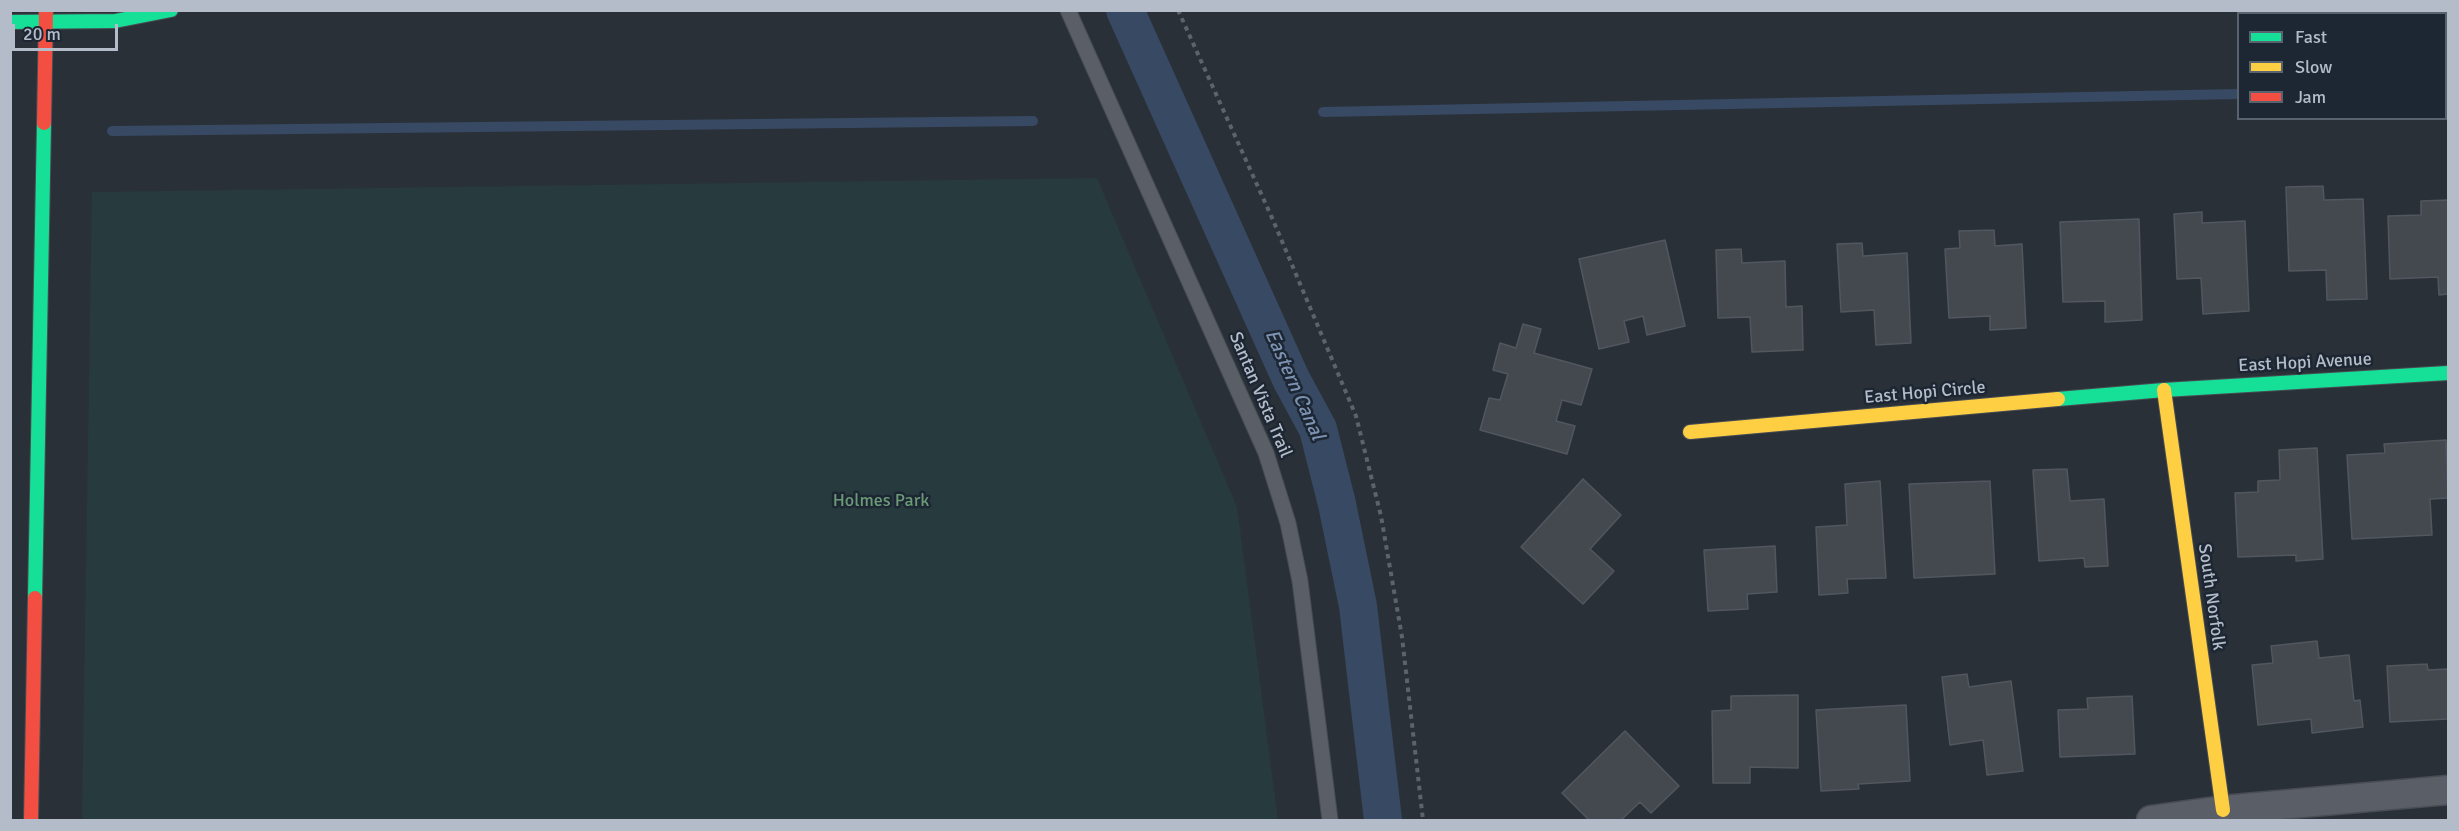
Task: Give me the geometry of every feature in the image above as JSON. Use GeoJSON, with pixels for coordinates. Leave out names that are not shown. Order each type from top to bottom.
{"type":"FeatureCollection","features":[{"type":"Feature","properties":{"kind":"main road"},"geometry":{"type":"LineString","coordinates":[[10,22],[46,16],[115,21],[171,10]]}},
{"type":"Feature","properties":{"kind":"main road"},"geometry":{"type":"LineString","coordinates":[[32,820],[46,16]]}},
{"type":"Feature","properties":{"kind":"main road","name":"East Hopi Avenue"},"geometry":{"type":"LineString","coordinates":[[2164,390],[2448,373]]}},
{"type":"Feature","properties":{"kind":"main road","name":"East Hopi Circle"},"geometry":{"type":"LineString","coordinates":[[1690,432],[2164,390]]}},
{"type":"Feature","properties":{"kind":"main road","name":"South Norfolk"},"geometry":{"type":"LineString","coordinates":[[2164,390],[2223,810]]}},
{"type":"Feature","properties":{"kind":"street"},"geometry":{"type":"LineString","coordinates":[[2151,820],[2223,810],[2448,790]]}},
{"type":"Feature","properties":{"kind":"lane","name":"Santan Vista Trail"},"geometry":{"type":"LineString","coordinates":[[1068,10],[1266,453],[1288,523],[1300,581],[1330,820]]}},
{"type":"Feature","properties":{"kind":"path"},"geometry":{"type":"LineString","coordinates":[[1178,10],[1273,220],[1356,416],[1381,516],[1400,626],[1423,820]]}},
{"type":"Feature","properties":{"kind":"green space","name":"Holmes Park"},"geometry":{"type":"Polygon","coordinates":[[[1097,178],[1237,507],[1278,820],[82,820],[92,192],[1097,178]]]}},
{"type":"Feature","properties":{"kind":"building"},"geometry":{"type":"Polygon","coordinates":[[[2323,186],[2324,200],[2363,199],[2367,299],[2327,300],[2326,270],[2289,271],[2286,187],[2323,186]]]}},
{"type":"Feature","properties":{"kind":"building"},"geometry":{"type":"Polygon","coordinates":[[[2448,200],[2448,294],[2439,295],[2438,277],[2390,279],[2388,216],[2421,215],[2421,201],[2448,200]]]}},
{"type":"Feature","properties":{"kind":"building"},"geometry":{"type":"Polygon","coordinates":[[[2202,212],[2202,223],[2245,221],[2249,311],[2203,314],[2201,278],[2177,279],[2174,214],[2202,212]]]}},
{"type":"Feature","properties":{"kind":"building"},"geometry":{"type":"Polygon","coordinates":[[[2139,219],[2142,320],[2105,322],[2105,301],[2063,302],[2060,222],[2139,219]]]}},
{"type":"Feature","properties":{"kind":"building"},"geometry":{"type":"Polygon","coordinates":[[[1994,230],[1995,246],[2022,244],[2026,328],[1990,330],[1990,316],[1949,318],[1945,249],[1960,248],[1959,231],[1994,230]]]}},
{"type":"Feature","properties":{"kind":"building"},"geometry":{"type":"Polygon","coordinates":[[[1665,240],[1685,326],[1647,335],[1643,316],[1624,321],[1629,342],[1599,349],[1579,259],[1665,240]]]}},
{"type":"Feature","properties":{"kind":"building"},"geometry":{"type":"Polygon","coordinates":[[[1862,243],[1863,256],[1907,253],[1911,343],[1876,345],[1874,310],[1841,312],[1837,244],[1862,243]]]}},
{"type":"Feature","properties":{"kind":"building"},"geometry":{"type":"Polygon","coordinates":[[[1741,249],[1742,263],[1785,261],[1786,307],[1802,306],[1803,350],[1752,352],[1750,317],[1718,318],[1716,250],[1741,249]]]}},
{"type":"Feature","properties":{"kind":"building"},"geometry":{"type":"Polygon","coordinates":[[[1523,324],[1541,329],[1534,353],[1592,369],[1581,405],[1562,400],[1556,421],[1575,426],[1567,454],[1480,430],[1489,398],[1500,400],[1508,374],[1493,370],[1500,343],[1516,348],[1523,324]]]}},
{"type":"Feature","properties":{"kind":"building"},"geometry":{"type":"Polygon","coordinates":[[[2446,440],[2448,498],[2430,499],[2432,535],[2352,539],[2347,455],[2385,453],[2384,444],[2446,440]]]}},
{"type":"Feature","properties":{"kind":"building"},"geometry":{"type":"Polygon","coordinates":[[[2317,448],[2323,559],[2296,561],[2296,555],[2238,557],[2235,493],[2258,492],[2258,481],[2280,480],[2279,450],[2317,448]]]}},
{"type":"Feature","properties":{"kind":"building"},"geometry":{"type":"Polygon","coordinates":[[[2067,469],[2070,501],[2104,499],[2108,566],[2085,567],[2084,558],[2039,561],[2033,470],[2067,469]]]}},
{"type":"Feature","properties":{"kind":"building"},"geometry":{"type":"Polygon","coordinates":[[[1583,479],[1621,515],[1590,549],[1614,571],[1583,604],[1521,547],[1583,479]]]}},
{"type":"Feature","properties":{"kind":"building"},"geometry":{"type":"Polygon","coordinates":[[[1880,481],[1886,578],[1847,579],[1848,593],[1819,595],[1816,527],[1847,525],[1845,484],[1880,481]]]}},
{"type":"Feature","properties":{"kind":"building"},"geometry":{"type":"Polygon","coordinates":[[[1990,481],[1995,574],[1914,578],[1909,484],[1990,481]]]}},
{"type":"Feature","properties":{"kind":"building"},"geometry":{"type":"Polygon","coordinates":[[[1775,546],[1777,592],[1747,594],[1748,609],[1708,611],[1704,550],[1775,546]]]}},
{"type":"Feature","properties":{"kind":"building"},"geometry":{"type":"Polygon","coordinates":[[[2317,641],[2319,658],[2349,655],[2354,701],[2360,700],[2363,727],[2312,733],[2311,719],[2258,725],[2252,665],[2273,663],[2271,646],[2317,641]]]}},
{"type":"Feature","properties":{"kind":"building"},"geometry":{"type":"Polygon","coordinates":[[[2427,664],[2428,670],[2448,669],[2448,719],[2390,722],[2387,666],[2427,664]]]}},
{"type":"Feature","properties":{"kind":"building"},"geometry":{"type":"Polygon","coordinates":[[[1967,674],[1969,687],[2011,681],[2023,771],[1987,775],[1983,740],[1950,745],[1942,677],[1967,674]]]}},
{"type":"Feature","properties":{"kind":"building"},"geometry":{"type":"Polygon","coordinates":[[[1798,695],[1798,768],[1750,767],[1750,783],[1713,783],[1712,711],[1731,710],[1731,696],[1798,695]]]}},
{"type":"Feature","properties":{"kind":"building"},"geometry":{"type":"Polygon","coordinates":[[[2132,696],[2135,754],[2060,757],[2058,710],[2088,709],[2087,698],[2132,696]]]}},
{"type":"Feature","properties":{"kind":"building"},"geometry":{"type":"Polygon","coordinates":[[[1906,705],[1910,781],[1858,784],[1859,789],[1821,791],[1816,710],[1906,705]]]}},
{"type":"Feature","properties":{"kind":"building"},"geometry":{"type":"Polygon","coordinates":[[[1625,731],[1679,786],[1651,813],[1640,802],[1621,820],[1589,820],[1562,793],[1625,731]]]}},
{"type":"Feature","properties":{"kind":"waterway","name":"Eastern Canal"},"geometry":{"type":"LineString","coordinates":[[1125,10],[1291,379],[1318,429],[1337,504],[1358,606],[1383,820]]}},
{"type":"Feature","properties":{"kind":"waterway"},"geometry":{"type":"LineString","coordinates":[[1323,112],[2237,94]]}},
{"type":"Feature","properties":{"kind":"waterway"},"geometry":{"type":"LineString","coordinates":[[112,131],[1033,121]]}},
{"type":"Feature","properties":{"kind":"traffic: fast"},"geometry":{"type":"LineString","coordinates":[[10,22],[115,21],[171,10]]}},
{"type":"Feature","properties":{"kind":"traffic: fast"},"geometry":{"type":"LineString","coordinates":[[35,598],[44,123]]}},
{"type":"Feature","properties":{"kind":"traffic: fast"},"geometry":{"type":"LineString","coordinates":[[2058,399],[2164,390],[2448,373]]}},
{"type":"Feature","properties":{"kind":"traffic: slow"},"geometry":{"type":"LineString","coordinates":[[2164,390],[2223,810]]}},
{"type":"Feature","properties":{"kind":"traffic: slow"},"geometry":{"type":"LineString","coordinates":[[1690,432],[2058,399]]}},
{"type":"Feature","properties":{"kind":"traffic: jam"},"geometry":{"type":"LineString","coordinates":[[44,123],[46,10]]}},
{"type":"Feature","properties":{"kind":"traffic: jam"},"geometry":{"type":"LineString","coordinates":[[31,820],[35,598]]}}]}
